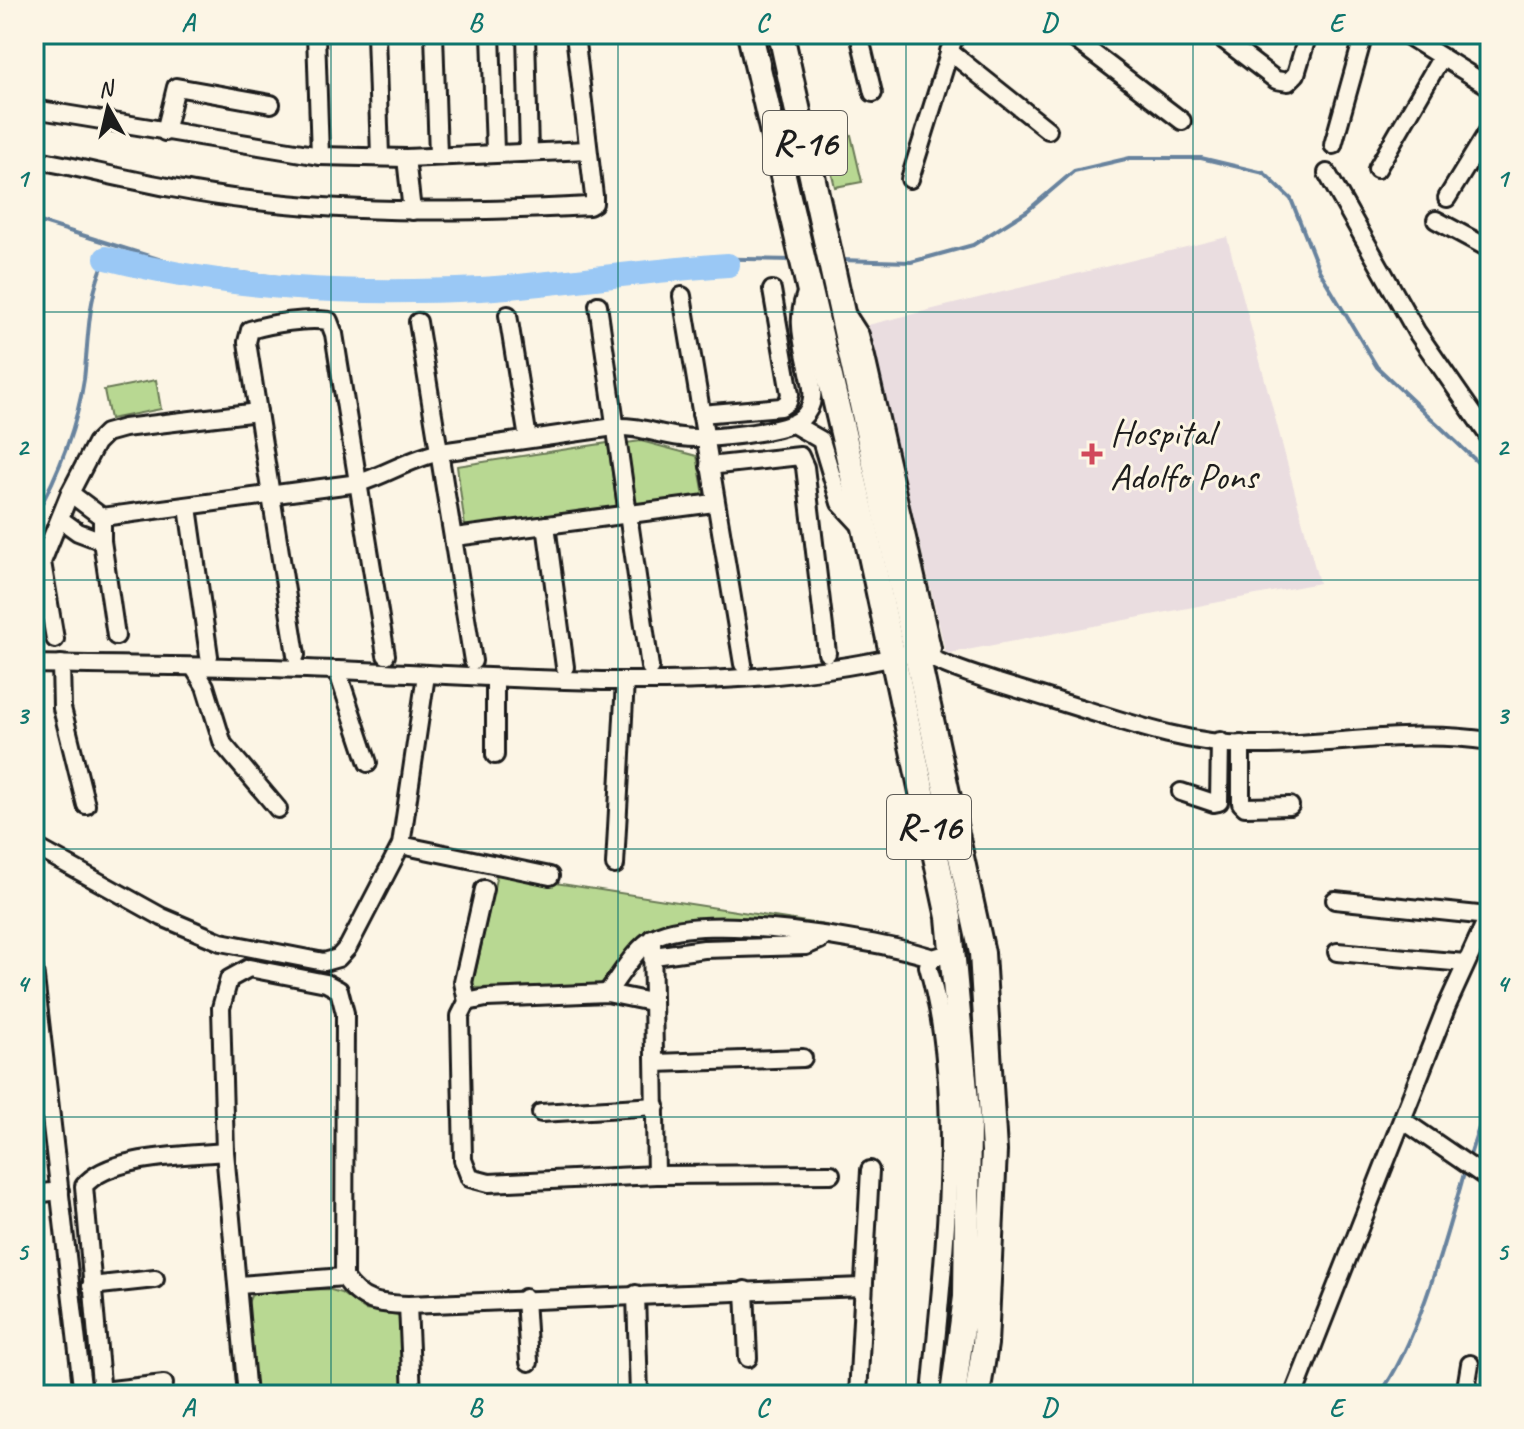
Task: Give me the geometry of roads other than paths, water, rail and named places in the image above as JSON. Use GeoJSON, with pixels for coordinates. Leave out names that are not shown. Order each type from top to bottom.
{"type":"FeatureCollection","features":[{"type":"Feature","properties":{"kind":"main road","name":"R-16"},"geometry":{"type":"LineString","coordinates":[[750,34],[865,530],[949,917],[943,955],[970,1123],[994,1151],[985,1344],[977,1395]]}},
{"type":"Feature","properties":{"kind":"main road","name":"R-16"},"geometry":{"type":"LineString","coordinates":[[781,34],[982,953],[970,1123],[966,1297],[953,1395]]}},
{"type":"Feature","properties":{"kind":"street"},"geometry":{"type":"LineString","coordinates":[[316,34],[320,156]]}},
{"type":"Feature","properties":{"kind":"street"},"geometry":{"type":"LineString","coordinates":[[376,34],[380,156]]}},
{"type":"Feature","properties":{"kind":"street"},"geometry":{"type":"LineString","coordinates":[[434,34],[438,155]]}},
{"type":"Feature","properties":{"kind":"street"},"geometry":{"type":"LineString","coordinates":[[491,34],[495,151]]}},
{"type":"Feature","properties":{"kind":"street"},"geometry":{"type":"LineString","coordinates":[[526,34],[529,152]]}},
{"type":"Feature","properties":{"kind":"street"},"geometry":{"type":"LineString","coordinates":[[859,34],[873,93]]}},
{"type":"Feature","properties":{"kind":"street"},"geometry":{"type":"LineString","coordinates":[[910,179],[955,34]]}},
{"type":"Feature","properties":{"kind":"street"},"geometry":{"type":"LineString","coordinates":[[1068,34],[1182,121]]}},
{"type":"Feature","properties":{"kind":"street"},"geometry":{"type":"LineString","coordinates":[[1216,34],[1276,80],[1288,82],[1296,74],[1308,34]]}},
{"type":"Feature","properties":{"kind":"street"},"geometry":{"type":"LineString","coordinates":[[1333,145],[1364,34]]}},
{"type":"Feature","properties":{"kind":"street"},"geometry":{"type":"LineString","coordinates":[[1405,34],[1490,87]]}},
{"type":"Feature","properties":{"kind":"street"},"geometry":{"type":"LineString","coordinates":[[34,159],[247,200],[412,211],[486,212],[589,206],[594,203],[576,43]]}},
{"type":"Feature","properties":{"kind":"street"},"geometry":{"type":"LineString","coordinates":[[949,51],[1048,130]]}},
{"type":"Feature","properties":{"kind":"street"},"geometry":{"type":"LineString","coordinates":[[1377,169],[1441,58]]}},
{"type":"Feature","properties":{"kind":"street"},"geometry":{"type":"LineString","coordinates":[[165,132],[176,87],[271,104]]}},
{"type":"Feature","properties":{"kind":"street"},"geometry":{"type":"LineString","coordinates":[[34,109],[320,156],[406,158],[495,151],[588,150]]}},
{"type":"Feature","properties":{"kind":"street"},"geometry":{"type":"LineString","coordinates":[[1447,198],[1490,128]]}},
{"type":"Feature","properties":{"kind":"street"},"geometry":{"type":"LineString","coordinates":[[406,158],[412,211]]}},
{"type":"Feature","properties":{"kind":"street"},"geometry":{"type":"LineString","coordinates":[[1327,173],[1416,331],[1490,438]]}},
{"type":"Feature","properties":{"kind":"street"},"geometry":{"type":"LineString","coordinates":[[1436,220],[1490,249]]}},
{"type":"Feature","properties":{"kind":"street"},"geometry":{"type":"LineString","coordinates":[[70,493],[102,517],[359,483],[389,473],[412,458],[614,427],[640,426],[679,437],[705,438],[736,436],[793,424],[803,418],[814,392],[800,326],[805,269]]}},
{"type":"Feature","properties":{"kind":"street"},"geometry":{"type":"LineString","coordinates":[[701,414],[781,407],[788,402],[790,394],[772,290]]}},
{"type":"Feature","properties":{"kind":"street"},"geometry":{"type":"LineString","coordinates":[[682,296],[743,664]]}},
{"type":"Feature","properties":{"kind":"street"},"geometry":{"type":"LineString","coordinates":[[598,305],[650,667]]}},
{"type":"Feature","properties":{"kind":"street"},"geometry":{"type":"LineString","coordinates":[[508,315],[528,439]]}},
{"type":"Feature","properties":{"kind":"street"},"geometry":{"type":"LineString","coordinates":[[296,655],[247,342],[250,330],[329,321],[386,655]]}},
{"type":"Feature","properties":{"kind":"street"},"geometry":{"type":"LineString","coordinates":[[418,322],[473,661]]}},
{"type":"Feature","properties":{"kind":"street"},"geometry":{"type":"LineString","coordinates":[[55,639],[42,562],[70,493],[106,433],[258,412]]}},
{"type":"Feature","properties":{"kind":"street"},"geometry":{"type":"LineString","coordinates":[[793,424],[821,440],[840,503],[865,530]]}},
{"type":"Feature","properties":{"kind":"street"},"geometry":{"type":"LineString","coordinates":[[709,466],[800,456],[805,467],[827,653]]}},
{"type":"Feature","properties":{"kind":"street"},"geometry":{"type":"LineString","coordinates":[[455,537],[714,503]]}},
{"type":"Feature","properties":{"kind":"street"},"geometry":{"type":"LineString","coordinates":[[188,507],[209,656]]}},
{"type":"Feature","properties":{"kind":"street"},"geometry":{"type":"LineString","coordinates":[[102,517],[102,541],[116,636]]}},
{"type":"Feature","properties":{"kind":"street"},"geometry":{"type":"LineString","coordinates":[[60,519],[78,532],[102,541]]}},
{"type":"Feature","properties":{"kind":"street"},"geometry":{"type":"LineString","coordinates":[[546,525],[565,667]]}},
{"type":"Feature","properties":{"kind":"street"},"geometry":{"type":"LineString","coordinates":[[34,664],[337,670],[625,681],[751,678],[893,660],[918,652],[959,673],[1159,732],[1241,744],[1339,741],[1411,734],[1490,741]]}},
{"type":"Feature","properties":{"kind":"street"},"geometry":{"type":"LineString","coordinates":[[61,664],[62,708],[86,805]]}},
{"type":"Feature","properties":{"kind":"street"},"geometry":{"type":"LineString","coordinates":[[194,668],[205,686],[223,744],[278,809]]}},
{"type":"Feature","properties":{"kind":"street"},"geometry":{"type":"LineString","coordinates":[[337,670],[368,763]]}},
{"type":"Feature","properties":{"kind":"street"},"geometry":{"type":"LineString","coordinates":[[34,846],[162,917],[221,942],[324,962],[338,958],[348,947],[401,845],[426,675]]}},
{"type":"Feature","properties":{"kind":"street"},"geometry":{"type":"LineString","coordinates":[[495,678],[495,755]]}},
{"type":"Feature","properties":{"kind":"street"},"geometry":{"type":"LineString","coordinates":[[615,865],[625,681]]}},
{"type":"Feature","properties":{"kind":"street"},"geometry":{"type":"LineString","coordinates":[[1219,802],[1220,741]]}},
{"type":"Feature","properties":{"kind":"street"},"geometry":{"type":"LineString","coordinates":[[1241,744],[1241,803]]}},
{"type":"Feature","properties":{"kind":"street"},"geometry":{"type":"LineString","coordinates":[[1181,792],[1214,803],[1241,803],[1245,807],[1290,806]]}},
{"type":"Feature","properties":{"kind":"street"},"geometry":{"type":"LineString","coordinates":[[401,845],[550,876]]}},
{"type":"Feature","properties":{"kind":"street"},"geometry":{"type":"LineString","coordinates":[[484,889],[463,982],[467,1002],[460,1016],[463,1160],[470,1178],[489,1183],[656,1175],[831,1174]]}},
{"type":"Feature","properties":{"kind":"street"},"geometry":{"type":"LineString","coordinates":[[1294,1394],[1465,963],[1489,914],[1335,900]]}},
{"type":"Feature","properties":{"kind":"street"},"geometry":{"type":"LineString","coordinates":[[704,949],[702,937],[706,926]]}},
{"type":"Feature","properties":{"kind":"street"},"geometry":{"type":"LineString","coordinates":[[607,993],[652,938],[678,928],[754,926],[943,955]]}},
{"type":"Feature","properties":{"kind":"street"},"geometry":{"type":"LineString","coordinates":[[652,938],[656,1175]]}},
{"type":"Feature","properties":{"kind":"street"},"geometry":{"type":"LineString","coordinates":[[654,956],[704,949],[806,946],[825,938]]}},
{"type":"Feature","properties":{"kind":"street"},"geometry":{"type":"LineString","coordinates":[[1337,952],[1465,963]]}},
{"type":"Feature","properties":{"kind":"street"},"geometry":{"type":"LineString","coordinates":[[247,1395],[240,1285],[225,1152],[221,1008],[229,979],[249,968],[326,983],[339,990],[345,1013],[344,1277],[355,1294],[382,1304],[408,1305],[863,1287]]}},
{"type":"Feature","properties":{"kind":"street"},"geometry":{"type":"LineString","coordinates":[[34,970],[83,1395]]}},
{"type":"Feature","properties":{"kind":"street"},"geometry":{"type":"LineString","coordinates":[[467,1002],[486,998],[607,993],[651,1002]]}},
{"type":"Feature","properties":{"kind":"street"},"geometry":{"type":"LineString","coordinates":[[655,1063],[803,1058]]}},
{"type":"Feature","properties":{"kind":"street"},"geometry":{"type":"LineString","coordinates":[[541,1113],[656,1106]]}},
{"type":"Feature","properties":{"kind":"street"},"geometry":{"type":"LineString","coordinates":[[1404,1121],[1484,1177]]}},
{"type":"Feature","properties":{"kind":"street"},"geometry":{"type":"LineString","coordinates":[[931,1395],[970,1123]]}},
{"type":"Feature","properties":{"kind":"street"},"geometry":{"type":"LineString","coordinates":[[164,1384],[102,1393],[84,1186],[94,1174],[117,1165],[225,1152]]}},
{"type":"Feature","properties":{"kind":"street"},"geometry":{"type":"LineString","coordinates":[[858,1395],[870,1170]]}},
{"type":"Feature","properties":{"kind":"street"},"geometry":{"type":"LineString","coordinates":[[34,1194],[60,1191]]}},
{"type":"Feature","properties":{"kind":"street"},"geometry":{"type":"LineString","coordinates":[[240,1285],[344,1277]]}},
{"type":"Feature","properties":{"kind":"street"},"geometry":{"type":"LineString","coordinates":[[91,1286],[155,1279]]}},
{"type":"Feature","properties":{"kind":"street"},"geometry":{"type":"LineString","coordinates":[[745,1290],[748,1358]]}},
{"type":"Feature","properties":{"kind":"street"},"geometry":{"type":"LineString","coordinates":[[636,1294],[639,1395]]}},
{"type":"Feature","properties":{"kind":"street"},"geometry":{"type":"LineString","coordinates":[[525,1298],[529,1362]]}},
{"type":"Feature","properties":{"kind":"street"},"geometry":{"type":"LineString","coordinates":[[408,1305],[412,1395]]}},
{"type":"Feature","properties":{"kind":"street"},"geometry":{"type":"LineString","coordinates":[[1470,1364],[1467,1382],[1471,1395]]}},
{"type":"Feature","properties":{"kind":"waterway"},"geometry":{"type":"LineString","coordinates":[[839,260],[911,262],[973,245],[1027,211],[1074,171],[1130,158],[1201,158],[1264,173],[1291,199],[1319,270],[1377,367],[1490,474]]}},
{"type":"Feature","properties":{"kind":"waterway"},"geometry":{"type":"LineString","coordinates":[[34,220],[184,267],[355,285],[484,282],[694,258],[794,260]]}},
{"type":"Feature","properties":{"kind":"waterway"},"geometry":{"type":"LineString","coordinates":[[34,518],[59,468],[77,415],[92,303],[106,258]]}},
{"type":"Feature","properties":{"kind":"waterway"},"geometry":{"type":"LineString","coordinates":[[106,258],[152,269],[245,283],[386,291],[511,287],[728,265]]}},
{"type":"Feature","properties":{"kind":"waterway"},"geometry":{"type":"LineString","coordinates":[[1469,1158],[1490,1094]]}},
{"type":"Feature","properties":{"kind":"waterway"},"geometry":{"type":"LineString","coordinates":[[1379,1395],[1419,1318],[1465,1170]]}},
{"type":"Feature","properties":{"kind":"place","name":"Hospital Adolfo Pons"},"geometry":{"type":"Point","coordinates":[1092,454]}}]}
